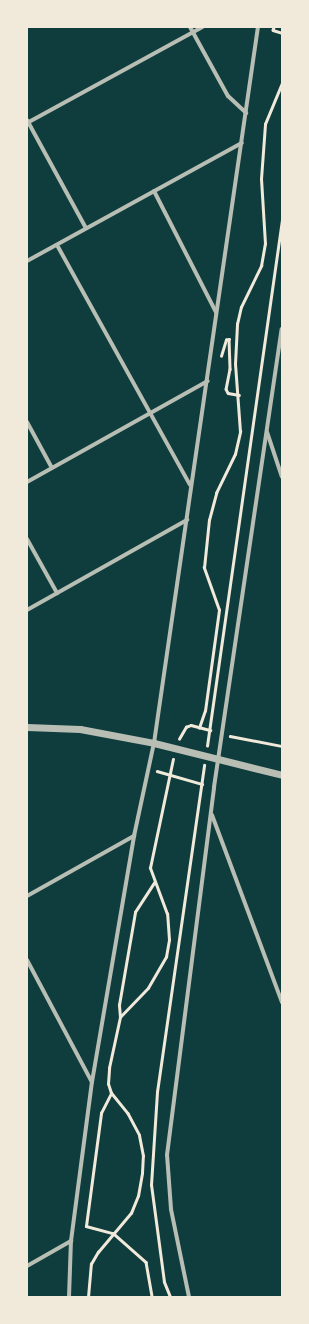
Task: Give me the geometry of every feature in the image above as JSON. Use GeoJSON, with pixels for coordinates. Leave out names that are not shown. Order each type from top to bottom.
{"type":"FeatureCollection","features":[{"type":"Feature","properties":{"kind":"street"},"geometry":{"type":"LineString","coordinates":[[190,27],[228,96],[246,113]]}},
{"type":"Feature","properties":{"kind":"street"},"geometry":{"type":"LineString","coordinates":[[86,228],[27,122],[202,27]]}},
{"type":"Feature","properties":{"kind":"street"},"geometry":{"type":"LineString","coordinates":[[69,1297],[71,1241],[92,1082],[134,836],[154,743],[187,520],[190,485],[208,381],[216,312],[258,27]]}},
{"type":"Feature","properties":{"kind":"street"},"geometry":{"type":"LineString","coordinates":[[27,261],[242,143]]}},
{"type":"Feature","properties":{"kind":"street"},"geometry":{"type":"LineString","coordinates":[[154,191],[216,312]]}},
{"type":"Feature","properties":{"kind":"street"},"geometry":{"type":"LineString","coordinates":[[57,245],[190,485]]}},
{"type":"Feature","properties":{"kind":"street"},"geometry":{"type":"LineString","coordinates":[[189,1297],[171,1209],[167,1155],[214,787],[282,329]]}},
{"type":"Feature","properties":{"kind":"street"},"geometry":{"type":"LineString","coordinates":[[27,482],[208,381]]}},
{"type":"Feature","properties":{"kind":"street"},"geometry":{"type":"LineString","coordinates":[[27,422],[52,468]]}},
{"type":"Feature","properties":{"kind":"street"},"geometry":{"type":"LineString","coordinates":[[266,430],[282,477]]}},
{"type":"Feature","properties":{"kind":"street"},"geometry":{"type":"LineString","coordinates":[[27,610],[187,520]]}},
{"type":"Feature","properties":{"kind":"street"},"geometry":{"type":"LineString","coordinates":[[27,539],[57,594]]}},
{"type":"Feature","properties":{"kind":"street"},"geometry":{"type":"LineString","coordinates":[[27,727],[80,729],[154,743],[219,761],[282,774]]}},
{"type":"Feature","properties":{"kind":"street"},"geometry":{"type":"LineString","coordinates":[[211,813],[282,1002]]}},
{"type":"Feature","properties":{"kind":"street"},"geometry":{"type":"LineString","coordinates":[[27,896],[134,836]]}},
{"type":"Feature","properties":{"kind":"street"},"geometry":{"type":"LineString","coordinates":[[27,960],[92,1082]]}},
{"type":"Feature","properties":{"kind":"street"},"geometry":{"type":"LineString","coordinates":[[27,1266],[71,1241]]}},
{"type":"Feature","properties":{"kind":"path"},"geometry":{"type":"LineString","coordinates":[[274,27],[274,30],[282,33]]}},
{"type":"Feature","properties":{"kind":"path"},"geometry":{"type":"LineString","coordinates":[[199,728],[205,711],[219,610],[204,568],[209,520],[216,493],[235,454],[240,432],[239,395],[235,364],[237,324],[241,307],[262,266],[265,244],[260,179],[265,124],[270,106],[282,83]]}},
{"type":"Feature","properties":{"kind":"path"},"geometry":{"type":"LineString","coordinates":[[210,362],[219,363],[226,340],[229,339],[230,369],[226,389],[228,393],[239,395]]}},
{"type":"Feature","properties":{"kind":"path"},"geometry":{"type":"LineString","coordinates":[[120,1017],[148,988],[166,957],[169,940],[167,914],[154,883],[150,868],[176,748]]}},
{"type":"Feature","properties":{"kind":"path"},"geometry":{"type":"LineString","coordinates":[[149,769],[214,787]]}},
{"type":"Feature","properties":{"kind":"path"},"geometry":{"type":"LineString","coordinates":[[88,1297],[91,1264],[113,1233],[131,1213],[138,1196],[143,1156],[138,1134],[128,1114],[111,1093],[108,1084],[109,1068],[120,1017],[119,1005],[135,912],[154,883]]}},
{"type":"Feature","properties":{"kind":"path"},"geometry":{"type":"LineString","coordinates":[[86,1226],[101,1113],[111,1093]]}},
{"type":"Feature","properties":{"kind":"path"},"geometry":{"type":"LineString","coordinates":[[74,1222],[113,1233],[146,1262],[152,1297]]}}]}
